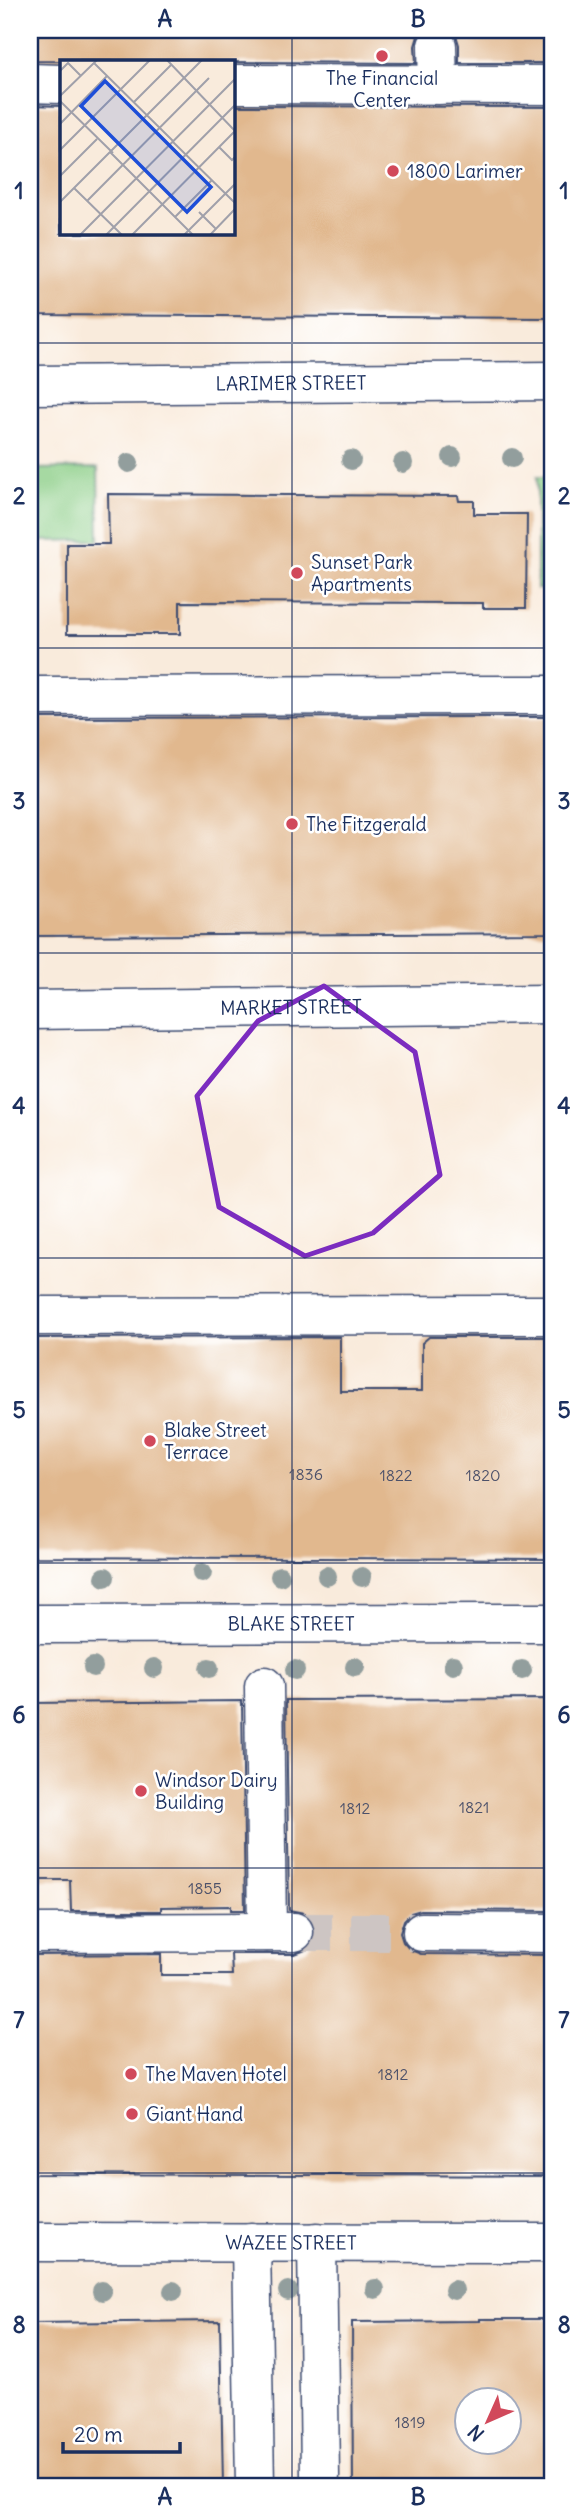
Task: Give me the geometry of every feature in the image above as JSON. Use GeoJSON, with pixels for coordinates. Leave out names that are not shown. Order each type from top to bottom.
{"type":"FeatureCollection","features":[{"type":"Feature","properties":{"kind":"street"},"geometry":{"type":"LineString","coordinates":[[437,46],[438,85]]}},
{"type":"Feature","properties":{"kind":"street"},"geometry":{"type":"LineString","coordinates":[[30,83],[60,83]]}},
{"type":"Feature","properties":{"kind":"street"},"geometry":{"type":"LineString","coordinates":[[234,84],[553,85]]}},
{"type":"Feature","properties":{"kind":"street","name":"LARIMER STREET"},"geometry":{"type":"LineString","coordinates":[[30,385],[553,381]]}},
{"type":"Feature","properties":{"kind":"street"},"geometry":{"type":"LineString","coordinates":[[30,696],[553,695]]}},
{"type":"Feature","properties":{"kind":"street","name":"MARKET STREET"},"geometry":{"type":"LineString","coordinates":[[30,1010],[553,1004]]}},
{"type":"Feature","properties":{"kind":"street"},"geometry":{"type":"LineString","coordinates":[[30,1316],[553,1315]]}},
{"type":"Feature","properties":{"kind":"street","name":"BLAKE STREET"},"geometry":{"type":"LineString","coordinates":[[30,1623],[553,1623]]}},
{"type":"Feature","properties":{"kind":"street"},"geometry":{"type":"LineString","coordinates":[[30,1933],[280,1932],[264,1686]]}},
{"type":"Feature","properties":{"kind":"street"},"geometry":{"type":"LineString","coordinates":[[422,1932],[553,1933]]}},
{"type":"Feature","properties":{"kind":"street","name":"WAZEE STREET"},"geometry":{"type":"LineString","coordinates":[[30,2242],[553,2243]]}},
{"type":"Feature","properties":{"kind":"street"},"geometry":{"type":"LineString","coordinates":[[251,2242],[255,2486]]}},
{"type":"Feature","properties":{"kind":"street"},"geometry":{"type":"LineString","coordinates":[[317,2242],[320,2476]]}},
{"type":"Feature","properties":{"kind":"highlighted area"},"geometry":{"type":"Polygon","coordinates":[[[324,986],[415,1052],[440,1175],[373,1233],[305,1256],[219,1207],[197,1096],[258,1021],[324,986]]]}},
{"type":"Feature","properties":{"kind":"green space"},"geometry":{"type":"Polygon","coordinates":[[[98,468],[99,540],[30,541],[30,469],[98,468]]]}},
{"type":"Feature","properties":{"kind":"green space"},"geometry":{"type":"Polygon","coordinates":[[[537,477],[553,477],[553,589],[537,589],[537,477]]]}},
{"type":"Feature","properties":{"kind":"building"},"geometry":{"type":"Polygon","coordinates":[[[30,30],[423,30],[415,46],[416,63],[30,61],[30,30]]]}},
{"type":"Feature","properties":{"kind":"building"},"geometry":{"type":"Polygon","coordinates":[[[451,30],[553,30],[553,63],[459,63],[459,45],[451,30]]]}},
{"type":"Feature","properties":{"kind":"building","name":"1800 Larimer"},"geometry":{"type":"Polygon","coordinates":[[[30,105],[60,106],[60,234],[234,234],[234,106],[553,107],[553,318],[30,315],[30,105]]]}},
{"type":"Feature","properties":{"kind":"building","name":"Sunset Park Apartments"},"geometry":{"type":"Polygon","coordinates":[[[108,494],[458,496],[459,501],[474,501],[474,514],[527,514],[526,608],[483,608],[483,603],[180,602],[180,634],[67,634],[67,544],[109,544],[108,494]]]}},
{"type":"Feature","properties":{"kind":"building","name":"The Fitzgerald"},"geometry":{"type":"Polygon","coordinates":[[[553,717],[553,933],[30,936],[30,718],[553,717]]]}},
{"type":"Feature","properties":{"kind":"building"},"geometry":{"type":"Polygon","coordinates":[[[340,1337],[340,1391],[422,1391],[422,1343],[429,1337],[553,1337],[553,1559],[30,1557],[30,1338],[340,1337]]]}},
{"type":"Feature","properties":{"kind":"building"},"geometry":{"type":"Polygon","coordinates":[[[553,1699],[553,1911],[421,1910],[411,1913],[404,1920],[400,1933],[410,1950],[421,1954],[553,1955],[553,2176],[30,2174],[30,1955],[161,1954],[161,1975],[232,1975],[231,1954],[295,1954],[306,1950],[313,1942],[316,1931],[312,1920],[304,1913],[289,1910],[286,1700],[553,1699]]]}},
{"type":"Feature","properties":{"kind":"building","name":"Windsor Dairy Building"},"geometry":{"type":"Polygon","coordinates":[[[242,1701],[245,1910],[231,1910],[231,1906],[161,1907],[161,1911],[71,1911],[70,1880],[30,1880],[30,1703],[242,1701]]]}},
{"type":"Feature","properties":{"kind":"building"},"geometry":{"type":"Polygon","coordinates":[[[553,2319],[553,2486],[353,2486],[352,2322],[553,2319]]]}},
{"type":"Feature","properties":{"kind":"building"},"geometry":{"type":"Polygon","coordinates":[[[220,2321],[223,2486],[30,2486],[30,2323],[220,2321]]]}},
{"type":"Feature","properties":{"kind":"tunnel"},"geometry":{"type":"LineString","coordinates":[[294,1932],[422,1932]]}},
{"type":"Feature","properties":{"kind":"place","name":"The Financial Center"},"geometry":{"type":"Point","coordinates":[382,56]}},
{"type":"Feature","properties":{"kind":"place","name":"1800 Larimer"},"geometry":{"type":"Point","coordinates":[393,171]}},
{"type":"Feature","properties":{"kind":"place","name":"Sunset Park Apartments"},"geometry":{"type":"Point","coordinates":[297,573]}},
{"type":"Feature","properties":{"kind":"place","name":"The Fitzgerald"},"geometry":{"type":"Point","coordinates":[292,824]}},
{"type":"Feature","properties":{"kind":"place","name":"Blake Street Terrace"},"geometry":{"type":"Point","coordinates":[150,1441]}},
{"type":"Feature","properties":{"kind":"place","name":"Windsor Dairy Building"},"geometry":{"type":"Point","coordinates":[141,1791]}},
{"type":"Feature","properties":{"kind":"place","name":"The Maven Hotel"},"geometry":{"type":"Point","coordinates":[131,2074]}},
{"type":"Feature","properties":{"kind":"place","name":"Giant Hand"},"geometry":{"type":"Point","coordinates":[132,2114]}}]}
